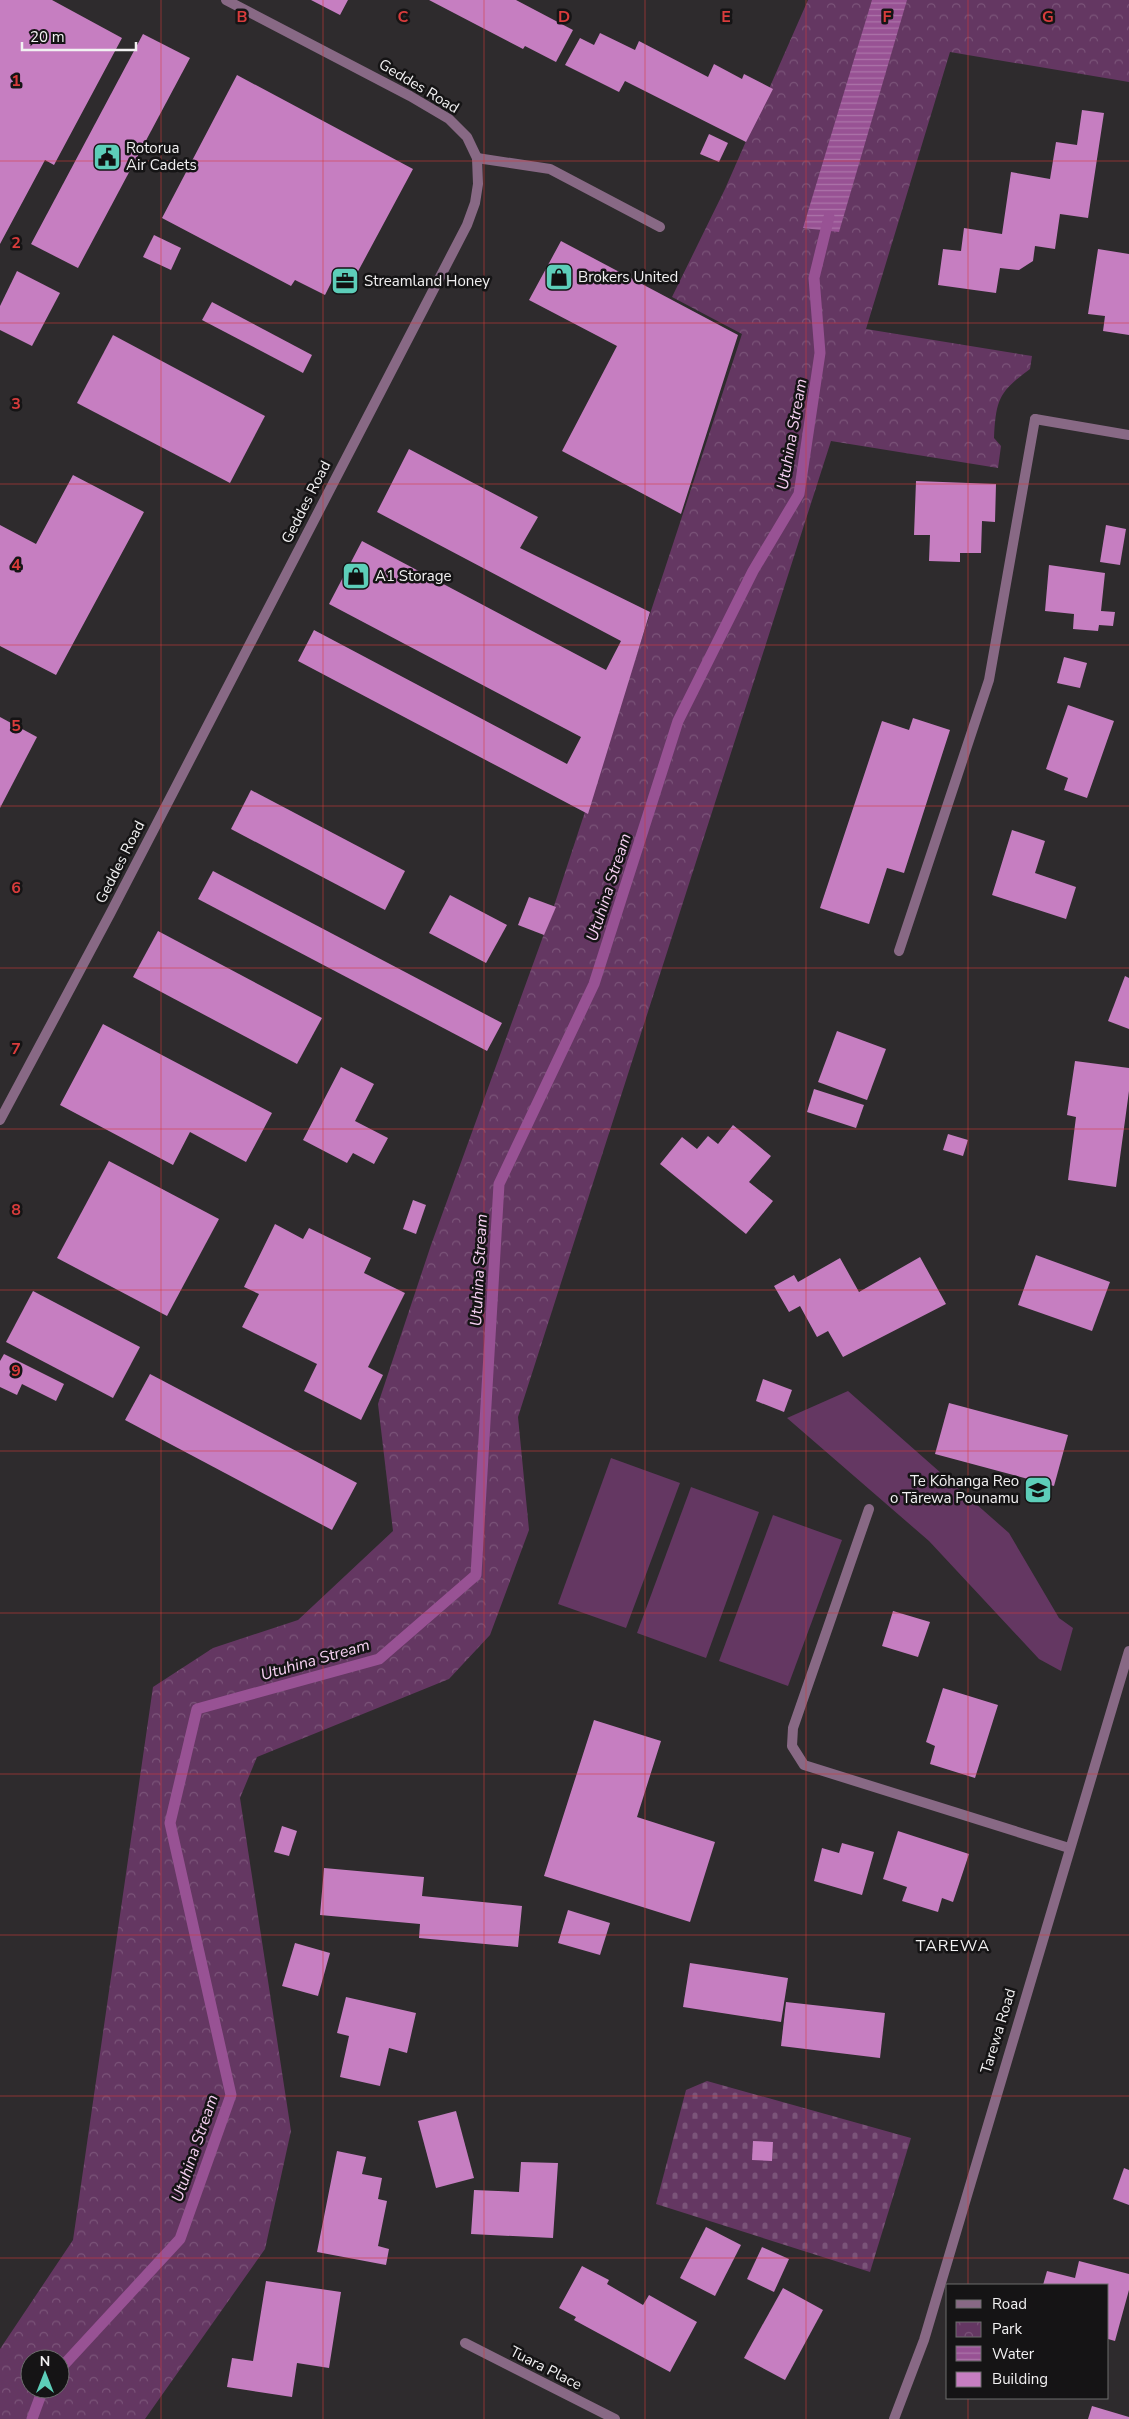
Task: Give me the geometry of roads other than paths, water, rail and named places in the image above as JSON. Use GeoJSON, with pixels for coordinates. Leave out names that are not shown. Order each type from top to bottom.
{"type":"FeatureCollection","features":[{"type":"Feature","properties":{"kind":"street","name":"Geddes Road"},"geometry":{"type":"LineString","coordinates":[[0,1120],[115,905],[466,225],[475,203],[478,184],[478,158],[466,137],[449,119],[410,96],[226,0]]}},
{"type":"Feature","properties":{"kind":"street"},"geometry":{"type":"LineString","coordinates":[[478,158],[550,169],[660,227]]}},
{"type":"Feature","properties":{"kind":"street"},"geometry":{"type":"LineString","coordinates":[[899,952],[989,680],[1035,419],[1129,435]]}},
{"type":"Feature","properties":{"kind":"street"},"geometry":{"type":"LineString","coordinates":[[869,1509],[793,1728],[792,1746],[804,1764],[1069,1848]]}},
{"type":"Feature","properties":{"kind":"street","name":"Tarewa Road"},"geometry":{"type":"LineString","coordinates":[[894,2419],[924,2340],[1129,1651]]}},
{"type":"Feature","properties":{"kind":"street","name":"Tuara Place"},"geometry":{"type":"LineString","coordinates":[[464,2343],[615,2419]]}},
{"type":"Feature","properties":{"kind":"water"},"geometry":{"type":"Polygon","coordinates":[[[872,0],[907,0],[839,232],[803,228],[872,0]]]}},
{"type":"Feature","properties":{"kind":"waterway","name":"Utuhina Stream"},"geometry":{"type":"LineString","coordinates":[[70,2358],[180,2239],[231,2095],[170,1823],[197,1709],[379,1659],[476,1575],[499,1184],[594,984],[678,721],[753,571],[799,494],[820,353],[814,278],[829,217]]}},
{"type":"Feature","properties":{"kind":"waterway","name":"Utuhina Stream"},"geometry":{"type":"LineString","coordinates":[[32,2419],[39,2399]]}},
{"type":"Feature","properties":{"kind":"place","name":"Rotorua Air Cadets"},"geometry":{"type":"Point","coordinates":[107,157]}},
{"type":"Feature","properties":{"kind":"place","name":"Brokers United"},"geometry":{"type":"Point","coordinates":[559,277]}},
{"type":"Feature","properties":{"kind":"place","name":"Streamland Honey"},"geometry":{"type":"Point","coordinates":[345,281]}},
{"type":"Feature","properties":{"kind":"place","name":"A1 Storage"},"geometry":{"type":"Point","coordinates":[356,576]}},
{"type":"Feature","properties":{"kind":"place","name":"Te Kōhanga Reo o Tārewa Pounamu"},"geometry":{"type":"Point","coordinates":[1038,1490]}},
{"type":"Feature","properties":{"kind":"district","name":"TAREWA"},"geometry":{"type":"Point","coordinates":[953,1945]}}]}
